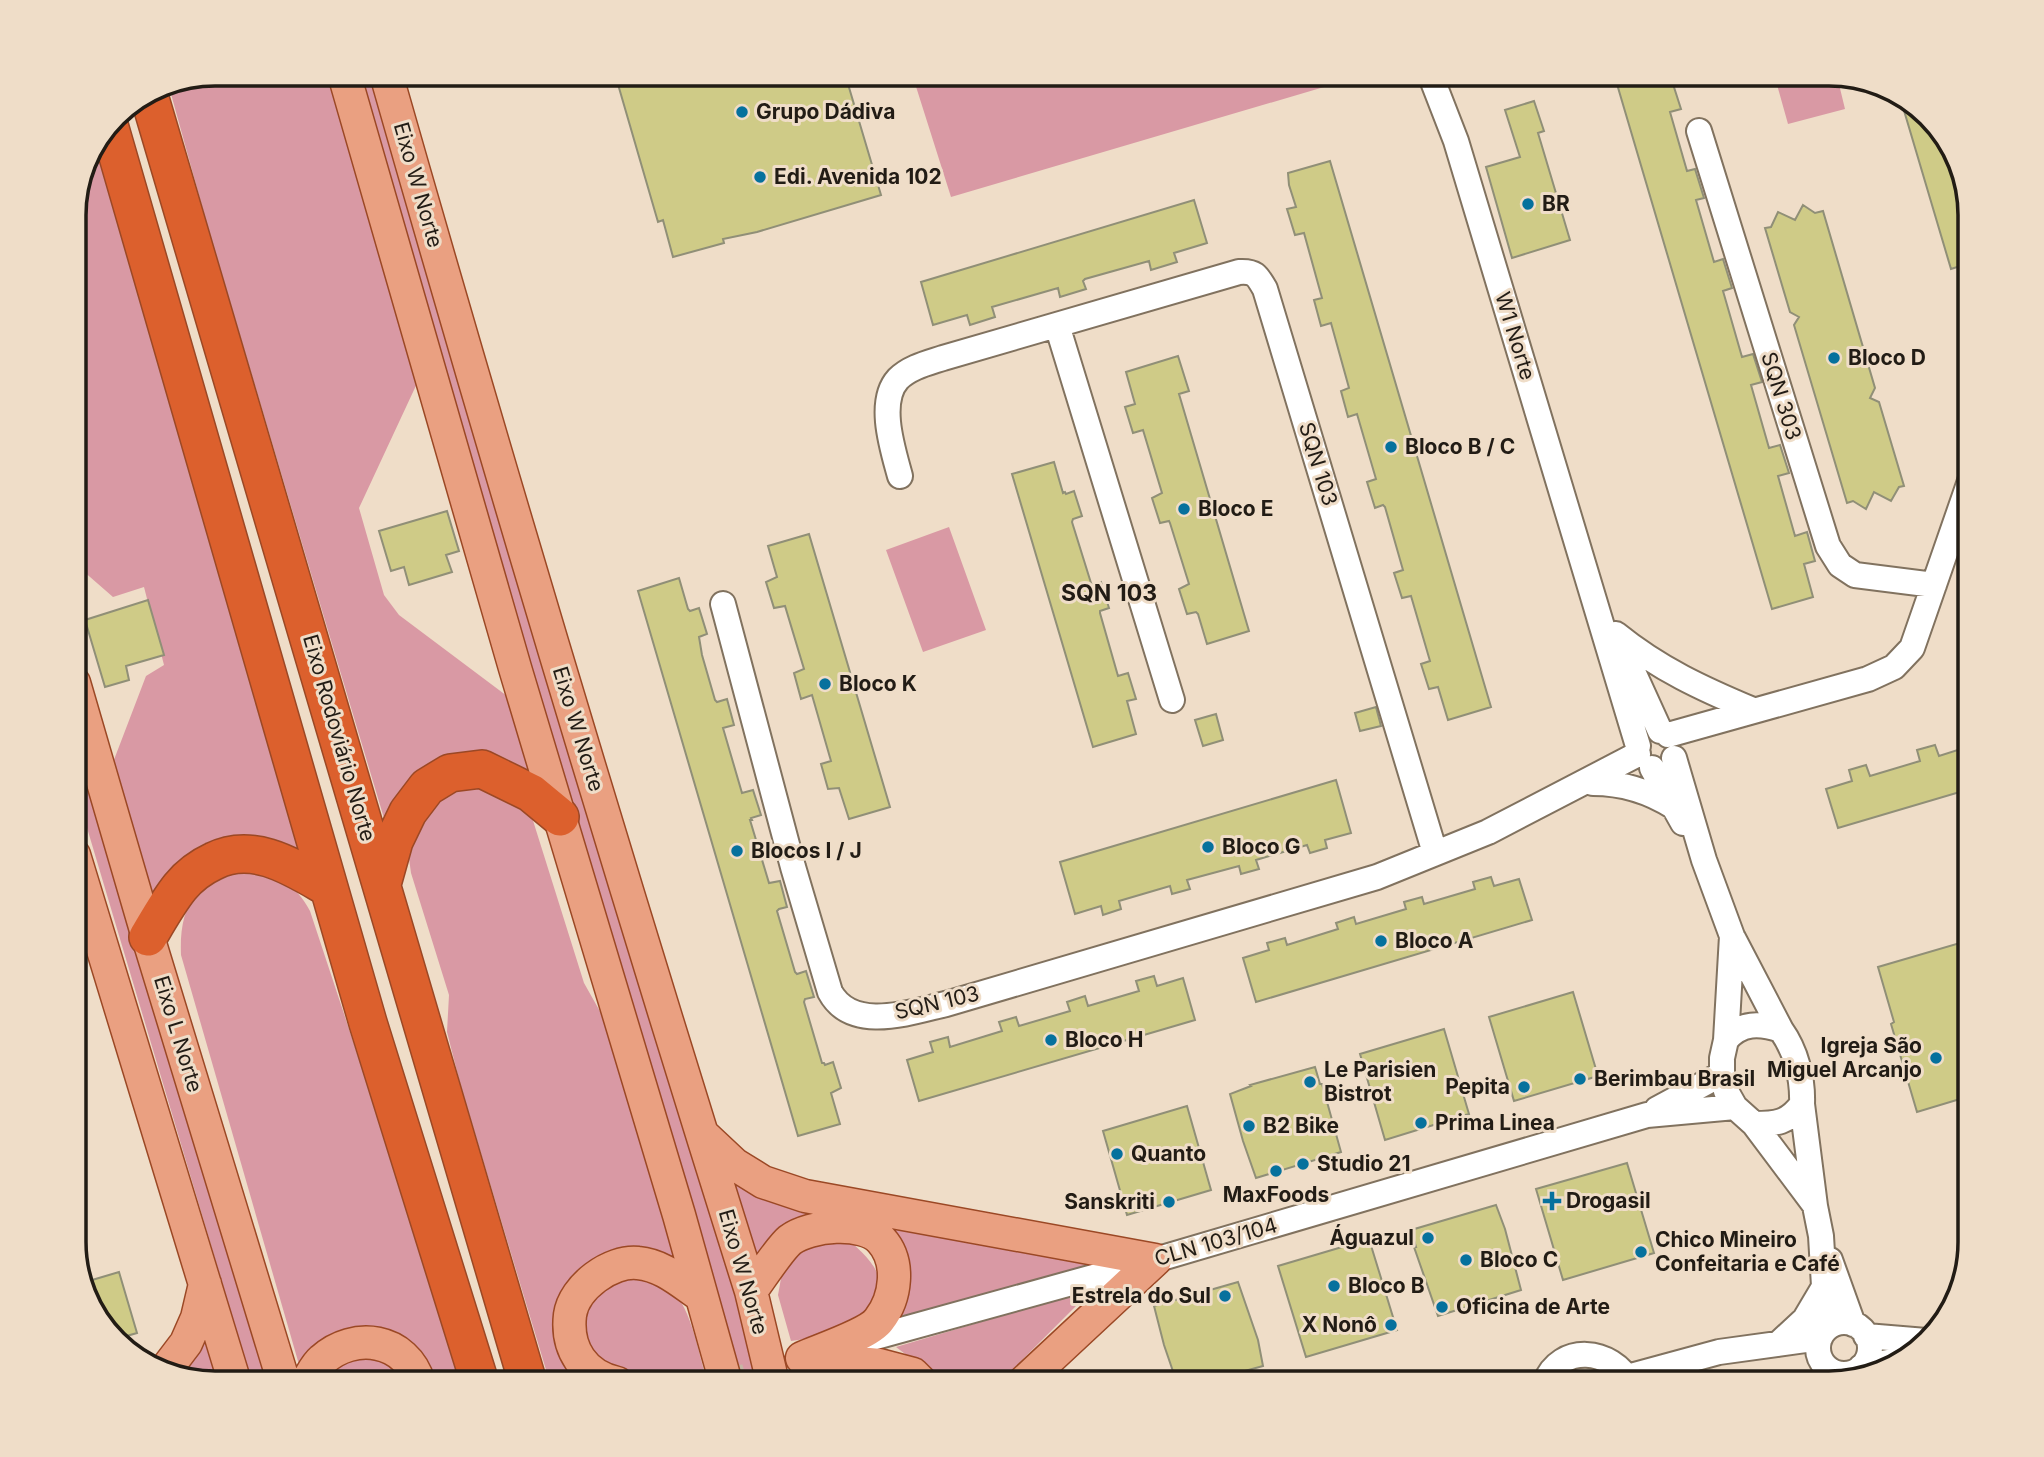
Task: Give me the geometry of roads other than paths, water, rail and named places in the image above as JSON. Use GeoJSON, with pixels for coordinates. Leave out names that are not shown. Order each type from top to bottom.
{"type":"FeatureCollection","features":[{"type":"Feature","properties":{"kind":"highway","name":"Eixo Rodoviário Norte"},"geometry":{"type":"LineString","coordinates":[[151,102],[524,1371]]}},
{"type":"Feature","properties":{"kind":"highway"},"geometry":{"type":"LineString","coordinates":[[112,136],[328,888],[476,1371]]}},
{"type":"Feature","properties":{"kind":"highway"},"geometry":{"type":"LineString","coordinates":[[382,884],[394,841],[408,812],[427,786],[450,773],[482,769],[531,793],[560,817]]}},
{"type":"Feature","properties":{"kind":"highway"},"geometry":{"type":"LineString","coordinates":[[148,937],[181,886],[201,867],[225,856],[247,853],[264,856],[293,867],[328,888]]}},
{"type":"Feature","properties":{"kind":"main road","name":"Eixo W Norte"},"geometry":{"type":"LineString","coordinates":[[347,86],[679,1215],[722,1371]]}},
{"type":"Feature","properties":{"kind":"main road","name":"Eixo W Norte"},"geometry":{"type":"LineString","coordinates":[[389,86],[468,363],[701,1133],[751,1291],[786,1368]]}},
{"type":"Feature","properties":{"kind":"main road","name":"Eixo L Norte"},"geometry":{"type":"LineString","coordinates":[[86,724],[280,1371]]}},
{"type":"Feature","properties":{"kind":"main road"},"geometry":{"type":"LineString","coordinates":[[86,894],[231,1371]]}},
{"type":"Feature","properties":{"kind":"main road"},"geometry":{"type":"LineString","coordinates":[[701,1133],[734,1164],[763,1182],[805,1196],[1155,1260]]}},
{"type":"Feature","properties":{"kind":"main road"},"geometry":{"type":"LineString","coordinates":[[751,1291],[789,1240],[830,1226],[856,1228],[880,1239],[890,1258],[895,1279],[890,1301],[878,1322],[865,1331],[786,1368]]}},
{"type":"Feature","properties":{"kind":"main road"},"geometry":{"type":"LineString","coordinates":[[1037,1371],[1155,1260]]}},
{"type":"Feature","properties":{"kind":"main road"},"geometry":{"type":"LineString","coordinates":[[591,1371],[579,1360],[571,1338],[570,1313],[588,1283],[605,1271],[621,1264],[638,1263],[661,1269],[700,1295]]}},
{"type":"Feature","properties":{"kind":"main road"},"geometry":{"type":"LineString","coordinates":[[171,1363],[186,1343],[197,1318],[205,1284]]}},
{"type":"Feature","properties":{"kind":"main road"},"geometry":{"type":"LineString","coordinates":[[314,1371],[320,1362],[337,1349],[370,1341],[402,1354],[414,1371]]}},
{"type":"Feature","properties":{"kind":"main road"},"geometry":{"type":"LineString","coordinates":[[786,1368],[892,1368],[902,1371]]}},
{"type":"Feature","properties":{"kind":"street","name":"W1 Norte"},"geometry":{"type":"LineString","coordinates":[[1435,86],[1456,141],[1594,601],[1704,860],[1732,936],[1781,1030]]}},
{"type":"Feature","properties":{"kind":"street","name":"SQN 303"},"geometry":{"type":"LineString","coordinates":[[1699,131],[1828,546],[1840,565],[1855,575],[1934,585]]}},
{"type":"Feature","properties":{"kind":"street","name":"SQN 103"},"geometry":{"type":"LineString","coordinates":[[901,475],[888,436],[889,399],[897,381],[913,368],[1250,271],[1257,276],[1265,289],[1435,853]]}},
{"type":"Feature","properties":{"kind":"street"},"geometry":{"type":"LineString","coordinates":[[1057,325],[1172,700]]}},
{"type":"Feature","properties":{"kind":"street"},"geometry":{"type":"LineString","coordinates":[[1656,751],[1753,710],[1868,679],[1894,667],[1912,648],[1958,516]]}},
{"type":"Feature","properties":{"kind":"street","name":"W1 Norte"},"geometry":{"type":"LineString","coordinates":[[1594,601],[1616,634],[1674,807],[1704,860]]}},
{"type":"Feature","properties":{"kind":"street","name":"SQN 103"},"geometry":{"type":"LineString","coordinates":[[723,604],[793,867],[830,992],[834,1000],[848,1011],[869,1016],[896,1016],[946,1004],[1377,877],[1488,832],[1547,801],[1656,751]]}},
{"type":"Feature","properties":{"kind":"street"},"geometry":{"type":"LineString","coordinates":[[1616,634],[1642,655],[1672,673],[1753,710]]}},
{"type":"Feature","properties":{"kind":"street"},"geometry":{"type":"LineString","coordinates":[[1656,751],[1778,704]]}},
{"type":"Feature","properties":{"kind":"street","name":"SQN 103"},"geometry":{"type":"LineString","coordinates":[[1547,801],[1593,783],[1656,751]]}},
{"type":"Feature","properties":{"kind":"street"},"geometry":{"type":"LineString","coordinates":[[1593,783],[1639,789],[1674,807]]}},
{"type":"Feature","properties":{"kind":"street","name":"W1 Norte"},"geometry":{"type":"LineString","coordinates":[[1726,1040],[1732,936]]}},
{"type":"Feature","properties":{"kind":"street"},"geometry":{"type":"LineString","coordinates":[[1815,1206],[1754,1124],[1735,1107],[1726,1091],[1722,1074],[1726,1040],[1734,1031],[1743,1027],[1768,1026],[1781,1030],[1794,1053],[1803,1091],[1802,1104],[1821,1236],[1826,1355]]}},
{"type":"Feature","properties":{"kind":"street","name":"CLN 103/104"},"geometry":{"type":"LineString","coordinates":[[1647,1115],[1722,1074]]}},
{"type":"Feature","properties":{"kind":"street"},"geometry":{"type":"LineString","coordinates":[[1754,1124],[1777,1123],[1788,1119],[1802,1104]]}},
{"type":"Feature","properties":{"kind":"street","name":"CLN 103/104"},"geometry":{"type":"LineString","coordinates":[[786,1368],[1647,1115],[1735,1107]]}},
{"type":"Feature","properties":{"kind":"street"},"geometry":{"type":"LineString","coordinates":[[1821,1236],[1869,1353],[1862,1367]]}},
{"type":"Feature","properties":{"kind":"street"},"geometry":{"type":"LineString","coordinates":[[1766,1346],[1805,1319],[1824,1286]]}},
{"type":"Feature","properties":{"kind":"street"},"geometry":{"type":"LineString","coordinates":[[1826,1355],[1838,1323],[1860,1330],[1915,1339]]}},
{"type":"Feature","properties":{"kind":"street"},"geometry":{"type":"LineString","coordinates":[[1658,1371],[1720,1352],[1766,1346],[1826,1355],[1842,1370]]}},
{"type":"Feature","properties":{"kind":"street"},"geometry":{"type":"LineString","coordinates":[[1552,1371],[1569,1358],[1583,1354],[1610,1360],[1620,1371]]}},
{"type":"Feature","properties":{"kind":"tunnel"},"geometry":{"type":"LineString","coordinates":[[761,1371],[783,1364]]}},
{"type":"Feature","properties":{"kind":"place","name":"Grupo Dádiva"},"geometry":{"type":"Point","coordinates":[742,112]}},
{"type":"Feature","properties":{"kind":"place","name":"Edi. Avenida 102"},"geometry":{"type":"Point","coordinates":[760,177]}},
{"type":"Feature","properties":{"kind":"place","name":"BR"},"geometry":{"type":"Point","coordinates":[1528,204]}},
{"type":"Feature","properties":{"kind":"place","name":"Bloco D"},"geometry":{"type":"Point","coordinates":[1834,358]}},
{"type":"Feature","properties":{"kind":"place","name":"Bloco B / C"},"geometry":{"type":"Point","coordinates":[1391,447]}},
{"type":"Feature","properties":{"kind":"place","name":"Bloco E"},"geometry":{"type":"Point","coordinates":[1184,509]}},
{"type":"Feature","properties":{"kind":"place","name":"Bloco K"},"geometry":{"type":"Point","coordinates":[825,684]}},
{"type":"Feature","properties":{"kind":"place","name":"Bloco G"},"geometry":{"type":"Point","coordinates":[1208,847]}},
{"type":"Feature","properties":{"kind":"place","name":"Blocos I / J"},"geometry":{"type":"Point","coordinates":[737,851]}},
{"type":"Feature","properties":{"kind":"place","name":"Bloco A"},"geometry":{"type":"Point","coordinates":[1381,941]}},
{"type":"Feature","properties":{"kind":"place","name":"Bloco H"},"geometry":{"type":"Point","coordinates":[1051,1040]}},
{"type":"Feature","properties":{"kind":"place","name":"Igreja São Miguel Arcanjo"},"geometry":{"type":"Point","coordinates":[1936,1058]}},
{"type":"Feature","properties":{"kind":"place","name":"Berimbau Brasil"},"geometry":{"type":"Point","coordinates":[1580,1079]}},
{"type":"Feature","properties":{"kind":"place","name":"Le Parisien Bistrot"},"geometry":{"type":"Point","coordinates":[1310,1082]}},
{"type":"Feature","properties":{"kind":"place","name":"Pepita"},"geometry":{"type":"Point","coordinates":[1524,1087]}},
{"type":"Feature","properties":{"kind":"place","name":"Prima Linea"},"geometry":{"type":"Point","coordinates":[1421,1123]}},
{"type":"Feature","properties":{"kind":"place","name":"B2 Bike"},"geometry":{"type":"Point","coordinates":[1249,1126]}},
{"type":"Feature","properties":{"kind":"place","name":"Quanto"},"geometry":{"type":"Point","coordinates":[1117,1154]}},
{"type":"Feature","properties":{"kind":"place","name":"Studio 21"},"geometry":{"type":"Point","coordinates":[1303,1164]}},
{"type":"Feature","properties":{"kind":"place","name":"MaxFoods"},"geometry":{"type":"Point","coordinates":[1276,1171]}},
{"type":"Feature","properties":{"kind":"place","name":"Drogasil"},"geometry":{"type":"Point","coordinates":[1552,1201]}},
{"type":"Feature","properties":{"kind":"place","name":"Sanskriti"},"geometry":{"type":"Point","coordinates":[1169,1202]}},
{"type":"Feature","properties":{"kind":"place","name":"Águazul"},"geometry":{"type":"Point","coordinates":[1428,1238]}},
{"type":"Feature","properties":{"kind":"place","name":"Chico Mineiro Confeitaria e Café"},"geometry":{"type":"Point","coordinates":[1641,1252]}},
{"type":"Feature","properties":{"kind":"place","name":"Bloco C"},"geometry":{"type":"Point","coordinates":[1466,1260]}},
{"type":"Feature","properties":{"kind":"place","name":"Bloco B"},"geometry":{"type":"Point","coordinates":[1334,1286]}},
{"type":"Feature","properties":{"kind":"place","name":"Estrela do Sul"},"geometry":{"type":"Point","coordinates":[1225,1296]}},
{"type":"Feature","properties":{"kind":"place","name":"Oficina de Arte"},"geometry":{"type":"Point","coordinates":[1442,1307]}},
{"type":"Feature","properties":{"kind":"place","name":"X Nonô"},"geometry":{"type":"Point","coordinates":[1391,1325]}},
{"type":"Feature","properties":{"kind":"district","name":"SQN 103"},"geometry":{"type":"Point","coordinates":[1109,593]}}]}
